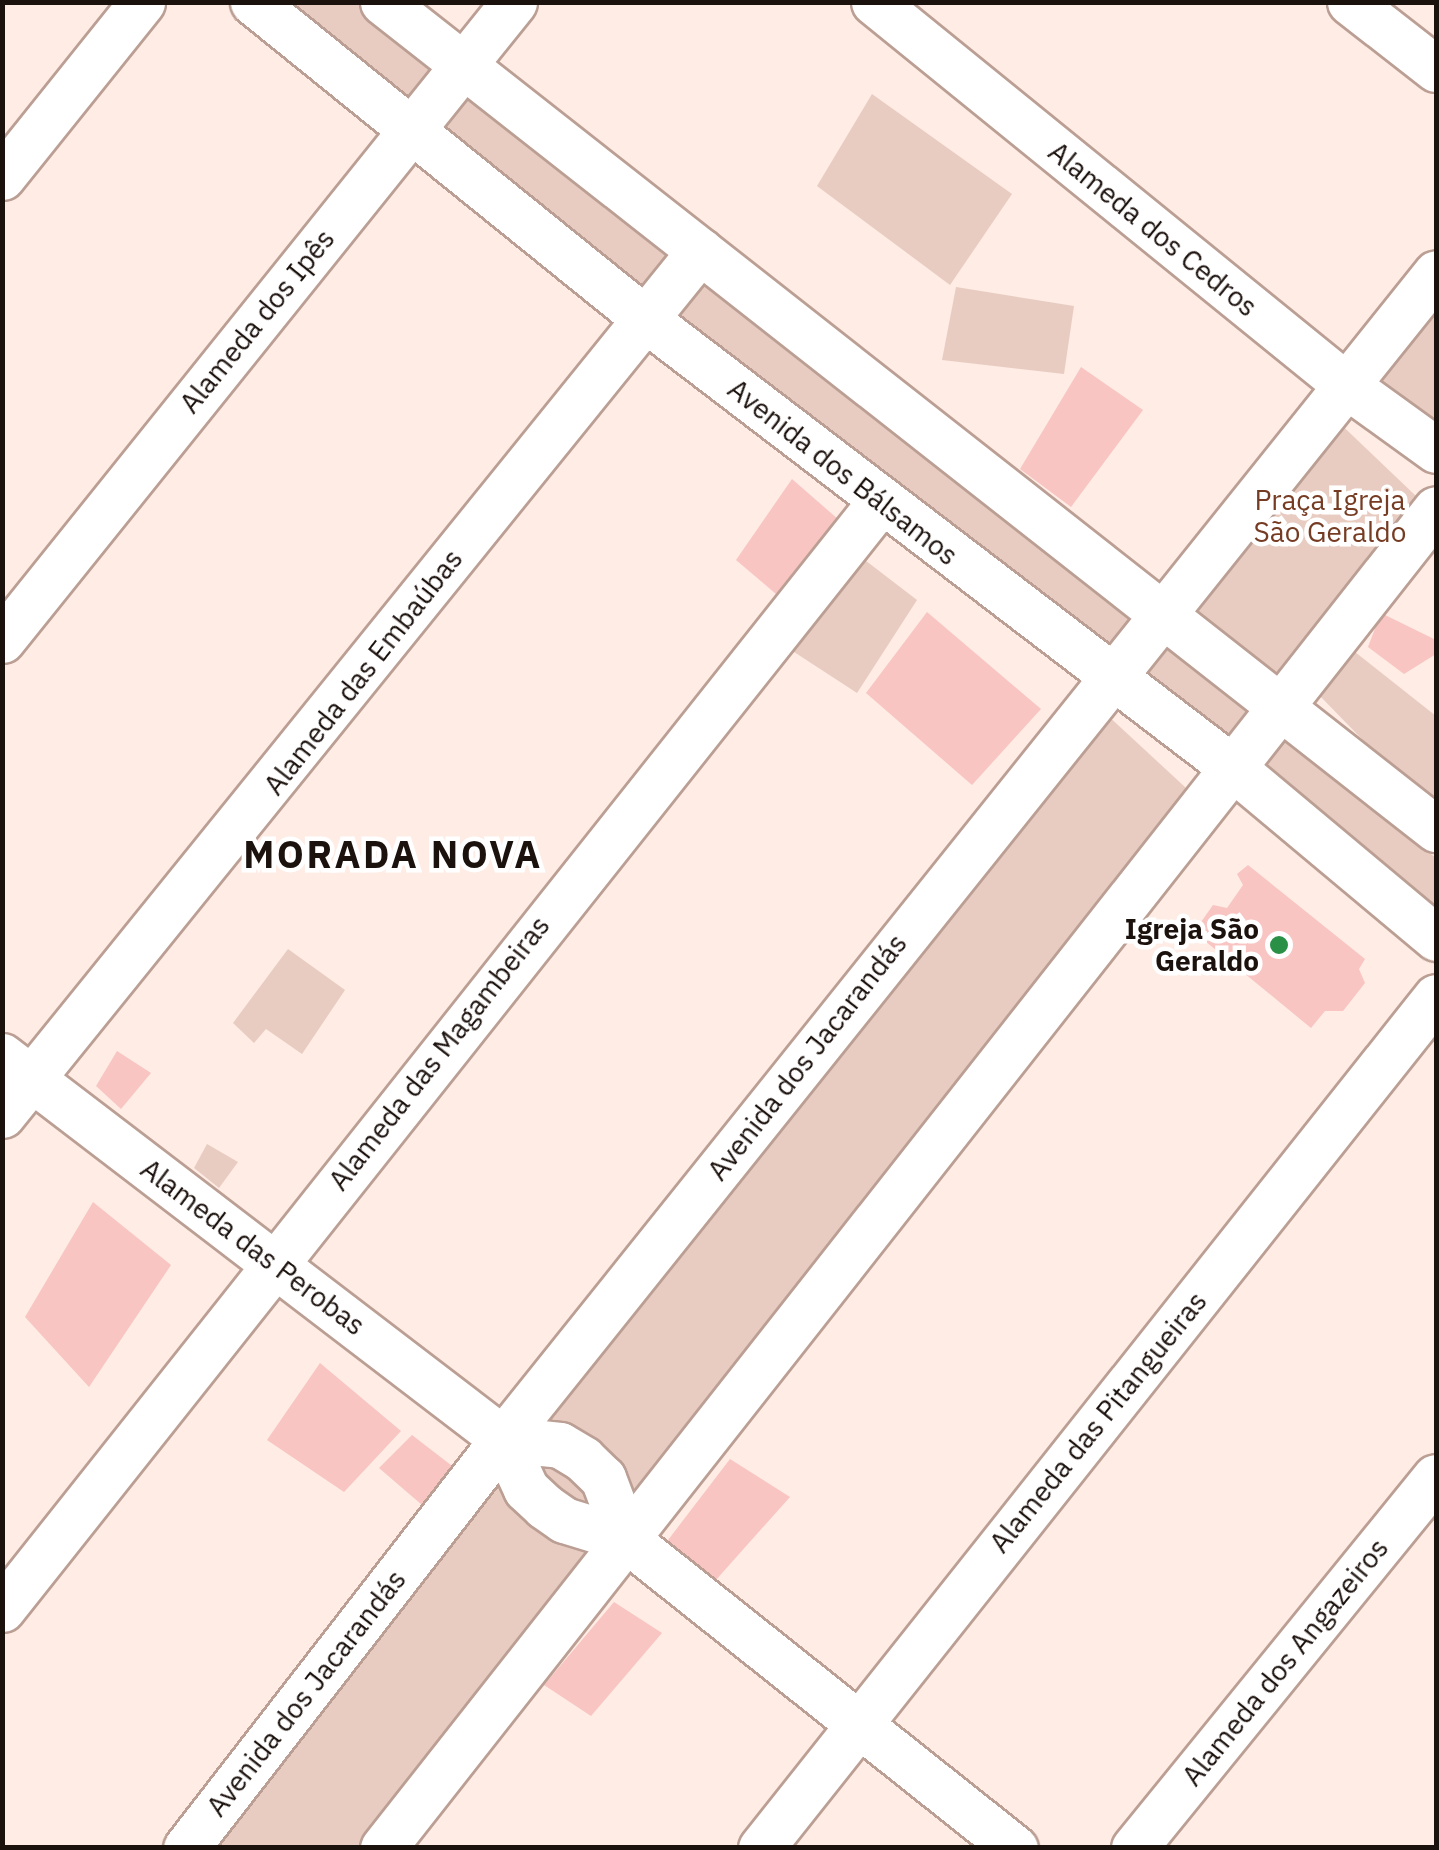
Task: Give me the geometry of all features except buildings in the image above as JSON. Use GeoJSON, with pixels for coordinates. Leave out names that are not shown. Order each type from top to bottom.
{"type":"FeatureCollection","features":[{"type":"Feature","properties":{"kind":"street"},"geometry":{"type":"LineString","coordinates":[[2,177],[142,2]]}},
{"type":"Feature","properties":{"kind":"street","name":"Avenida dos Bálsamos"},"geometry":{"type":"LineString","coordinates":[[253,2],[412,126],[644,318],[1233,768],[1436,938]]}},
{"type":"Feature","properties":{"kind":"street"},"geometry":{"type":"LineString","coordinates":[[383,2],[1286,707],[1436,829]]}},
{"type":"Feature","properties":{"kind":"street","name":"Alameda dos Ipês"},"geometry":{"type":"LineString","coordinates":[[2,640],[514,2]]}},
{"type":"Feature","properties":{"kind":"street","name":"Alameda dos Cedros"},"geometry":{"type":"LineString","coordinates":[[874,2],[1346,385],[1436,450]]}},
{"type":"Feature","properties":{"kind":"street"},"geometry":{"type":"LineString","coordinates":[[1350,2],[1436,70]]}},
{"type":"Feature","properties":{"kind":"street","name":"Alameda das Embaúbas"},"geometry":{"type":"LineString","coordinates":[[2,1115],[17,1067],[700,252]]}},
{"type":"Feature","properties":{"kind":"street","name":"Avenida dos Jacarandás"},"geometry":{"type":"LineString","coordinates":[[186,1848],[502,1439],[1436,273]]}},
{"type":"Feature","properties":{"kind":"street","name":"Alameda das Magambeiras"},"geometry":{"type":"LineString","coordinates":[[2,1609],[274,1261],[880,502]]}},
{"type":"Feature","properties":{"kind":"street"},"geometry":{"type":"LineString","coordinates":[[382,1848],[1233,768],[1286,707],[1436,509]]}},
{"type":"Feature","properties":{"kind":"street","name":"Alameda das Pitangueiras"},"geometry":{"type":"LineString","coordinates":[[761,1848],[1436,997]]}},
{"type":"Feature","properties":{"kind":"street","name":"Alameda das Perobas"},"geometry":{"type":"LineString","coordinates":[[17,1067],[502,1439],[526,1489],[544,1506],[564,1520],[626,1538],[1015,1848]]}},
{"type":"Feature","properties":{"kind":"street","name":"Alameda das Perobas"},"geometry":{"type":"LineString","coordinates":[[502,1439],[560,1445],[583,1459],[602,1478],[626,1538]]}},
{"type":"Feature","properties":{"kind":"street","name":"Alameda dos Angazeiros"},"geometry":{"type":"LineString","coordinates":[[1134,1848],[1436,1477]]}},
{"type":"Feature","properties":{"kind":"green space"},"geometry":{"type":"Polygon","coordinates":[[[275,3],[356,3],[1436,858],[1436,920],[275,3]]]}},
{"type":"Feature","properties":{"kind":"green space"},"geometry":{"type":"Polygon","coordinates":[[[872,94],[1012,194],[950,285],[817,186],[872,94]]]}},
{"type":"Feature","properties":{"kind":"green space"},"geometry":{"type":"Polygon","coordinates":[[[956,287],[1074,306],[1064,374],[942,360],[956,287]]]}},
{"type":"Feature","properties":{"kind":"green space"},"geometry":{"type":"Polygon","coordinates":[[[1436,304],[1436,427],[1376,380],[1436,304]]]}},
{"type":"Feature","properties":{"kind":"green space","name":"Praça Igreja São Geraldo"},"geometry":{"type":"Polygon","coordinates":[[[1330,414],[1417,497],[1280,683],[1195,610],[1330,414]]]}},
{"type":"Feature","properties":{"kind":"green space"},"geometry":{"type":"Polygon","coordinates":[[[857,554],[917,600],[857,693],[791,650],[857,554]]]}},
{"type":"Feature","properties":{"kind":"green space"},"geometry":{"type":"Polygon","coordinates":[[[1350,648],[1436,716],[1436,815],[1318,694],[1350,648]]]}},
{"type":"Feature","properties":{"kind":"green space"},"geometry":{"type":"Polygon","coordinates":[[[1105,713],[1199,800],[364,1847],[210,1848],[1105,713]]]}},
{"type":"Feature","properties":{"kind":"green space"},"geometry":{"type":"Polygon","coordinates":[[[288,949],[345,990],[302,1054],[266,1029],[254,1043],[233,1023],[288,949]]]}},
{"type":"Feature","properties":{"kind":"green space"},"geometry":{"type":"Polygon","coordinates":[[[207,1144],[238,1162],[219,1188],[194,1168],[207,1144]]]}},
{"type":"Feature","properties":{"kind":"place","name":"Igreja São Geraldo"},"geometry":{"type":"Point","coordinates":[1279,945]}},
{"type":"Feature","properties":{"kind":"district","name":"MORADA NOVA"},"geometry":{"type":"Point","coordinates":[393,854]}}]}
